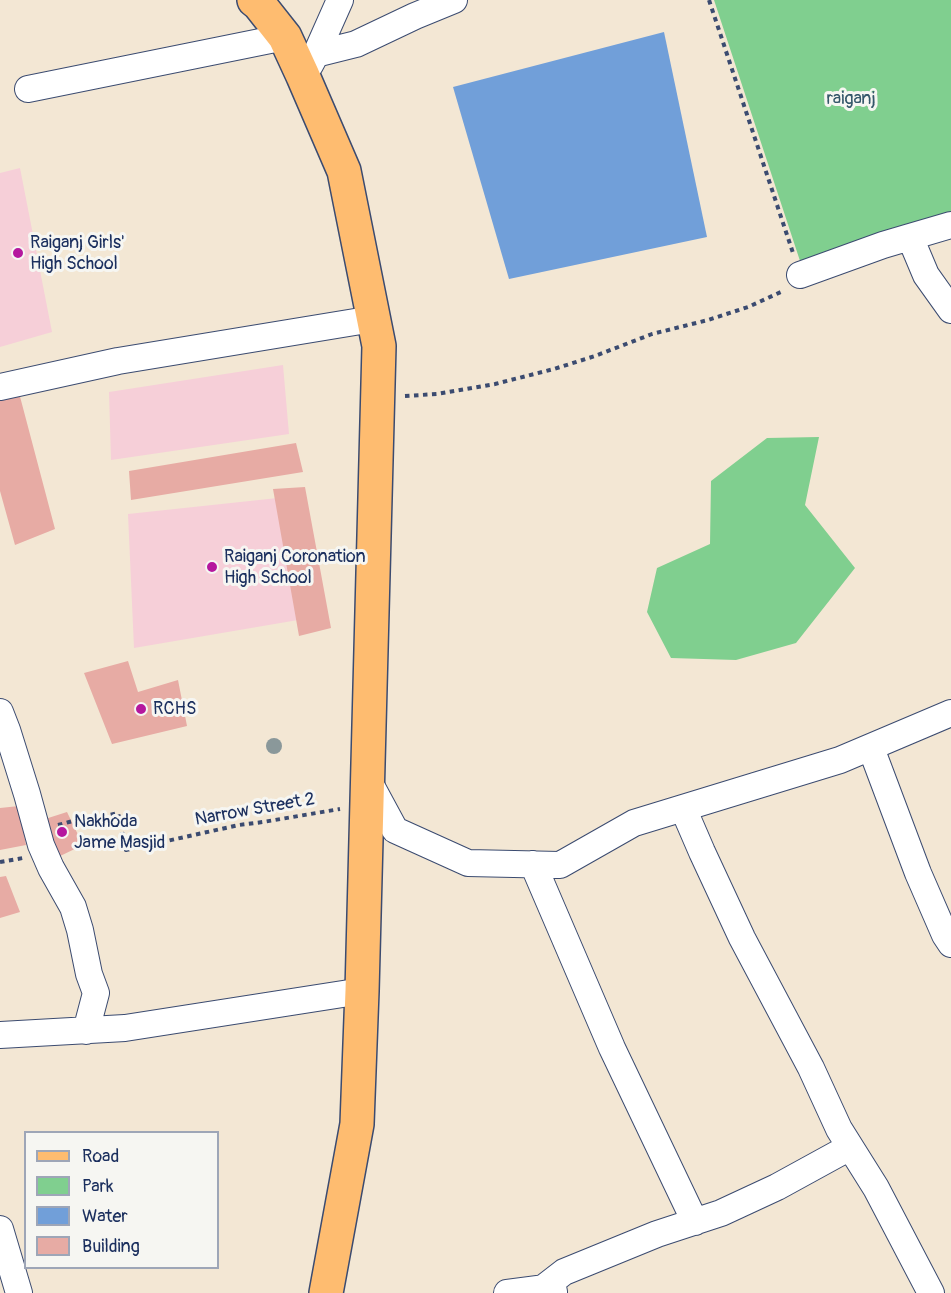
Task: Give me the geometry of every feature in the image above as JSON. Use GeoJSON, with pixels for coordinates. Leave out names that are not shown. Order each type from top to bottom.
{"type":"FeatureCollection","features":[{"type":"Feature","properties":{"kind":"main road"},"geometry":{"type":"LineString","coordinates":[[254,0],[310,65],[344,171],[378,346],[357,1124],[326,1293]]}},
{"type":"Feature","properties":{"kind":"street"},"geometry":{"type":"LineString","coordinates":[[310,65],[340,0]]}},
{"type":"Feature","properties":{"kind":"street"},"geometry":{"type":"LineString","coordinates":[[310,65],[454,0]]}},
{"type":"Feature","properties":{"kind":"street"},"geometry":{"type":"LineString","coordinates":[[28,89],[285,37]]}},
{"type":"Feature","properties":{"kind":"street"},"geometry":{"type":"LineString","coordinates":[[800,275],[883,245],[951,225]]}},
{"type":"Feature","properties":{"kind":"street"},"geometry":{"type":"LineString","coordinates":[[910,237],[926,275],[951,310]]}},
{"type":"Feature","properties":{"kind":"street"},"geometry":{"type":"LineString","coordinates":[[0,387],[118,361],[373,319]]}},
{"type":"Feature","properties":{"kind":"street"},"geometry":{"type":"LineString","coordinates":[[0,712],[38,833],[51,868],[73,907],[86,955],[89,974],[96,993],[86,1030]]}},
{"type":"Feature","properties":{"kind":"street"},"geometry":{"type":"LineString","coordinates":[[366,792],[395,830],[468,863],[560,865],[634,823],[840,760],[951,714]]}},
{"type":"Feature","properties":{"kind":"street"},"geometry":{"type":"LineString","coordinates":[[871,748],[918,873],[951,945]]}},
{"type":"Feature","properties":{"kind":"street"},"geometry":{"type":"LineString","coordinates":[[683,808],[742,938],[811,1068],[839,1129],[876,1188],[931,1293]]}},
{"type":"Feature","properties":{"kind":"street"},"geometry":{"type":"LineString","coordinates":[[532,864],[612,1048],[695,1222]]}},
{"type":"Feature","properties":{"kind":"street"},"geometry":{"type":"LineString","coordinates":[[0,1035],[125,1028],[362,991]]}},
{"type":"Feature","properties":{"kind":"street"},"geometry":{"type":"LineString","coordinates":[[507,1293],[548,1291],[564,1272],[657,1234],[721,1213],[777,1187],[850,1147]]}},
{"type":"Feature","properties":{"kind":"street"},"geometry":{"type":"LineString","coordinates":[[0,1229],[19,1293]]}},
{"type":"Feature","properties":{"kind":"path"},"geometry":{"type":"LineString","coordinates":[[377,398],[437,394],[484,386],[554,369],[652,334],[748,307],[790,288],[800,275],[709,0]]}},
{"type":"Feature","properties":{"kind":"path","name":"Narrow Street 2"},"geometry":{"type":"LineString","coordinates":[[38,833],[65,823],[118,813],[126,849],[239,825],[354,807],[366,792]]}},
{"type":"Feature","properties":{"kind":"shaded area","name":"Raiganj Girls' High School"},"geometry":{"type":"Polygon","coordinates":[[[20,168],[52,332],[0,347],[0,173],[20,168]]]}},
{"type":"Feature","properties":{"kind":"shaded area"},"geometry":{"type":"Polygon","coordinates":[[[283,365],[289,434],[111,460],[109,392],[283,365]]]}},
{"type":"Feature","properties":{"kind":"shaded area","name":"Raiganj Coronation High School"},"geometry":{"type":"Polygon","coordinates":[[[287,497],[298,620],[134,648],[128,514],[287,497]]]}},
{"type":"Feature","properties":{"kind":"green space","name":"raiganj"},"geometry":{"type":"Polygon","coordinates":[[[714,0],[951,0],[951,218],[803,270],[714,0]]]}},
{"type":"Feature","properties":{"kind":"green space"},"geometry":{"type":"Polygon","coordinates":[[[819,437],[805,505],[855,568],[796,643],[736,660],[671,658],[647,612],[657,568],[710,544],[711,481],[767,438],[819,437]]]}},
{"type":"Feature","properties":{"kind":"water"},"geometry":{"type":"Polygon","coordinates":[[[664,32],[707,237],[509,279],[453,87],[664,32]]]}},
{"type":"Feature","properties":{"kind":"building"},"geometry":{"type":"Polygon","coordinates":[[[18,389],[55,529],[15,545],[0,491],[0,393],[18,389]]]}},
{"type":"Feature","properties":{"kind":"building"},"geometry":{"type":"Polygon","coordinates":[[[296,443],[303,472],[131,500],[129,471],[296,443]]]}},
{"type":"Feature","properties":{"kind":"building"},"geometry":{"type":"Polygon","coordinates":[[[305,487],[331,628],[299,636],[273,489],[305,487]]]}},
{"type":"Feature","properties":{"kind":"building","name":"RCHS"},"geometry":{"type":"Polygon","coordinates":[[[128,661],[138,692],[178,680],[187,726],[112,744],[84,673],[128,661]]]}},
{"type":"Feature","properties":{"kind":"building"},"geometry":{"type":"Polygon","coordinates":[[[19,806],[26,845],[0,850],[0,808],[19,806]]]}},
{"type":"Feature","properties":{"kind":"building","name":"Nakhoda Jame Masjid"},"geometry":{"type":"Polygon","coordinates":[[[67,812],[83,845],[56,858],[42,820],[67,812]]]}},
{"type":"Feature","properties":{"kind":"building"},"geometry":{"type":"Polygon","coordinates":[[[6,876],[20,912],[0,918],[0,877],[6,876]]]}},
{"type":"Feature","properties":{"kind":"place","name":"Raiganj Girls' High School"},"geometry":{"type":"Point","coordinates":[18,253]}},
{"type":"Feature","properties":{"kind":"place","name":"Raiganj Coronation High School"},"geometry":{"type":"Point","coordinates":[212,567]}},
{"type":"Feature","properties":{"kind":"place","name":"RCHS"},"geometry":{"type":"Point","coordinates":[141,709]}},
{"type":"Feature","properties":{"kind":"place","name":"Nakhoda Jame Masjid"},"geometry":{"type":"Point","coordinates":[62,832]}}]}
